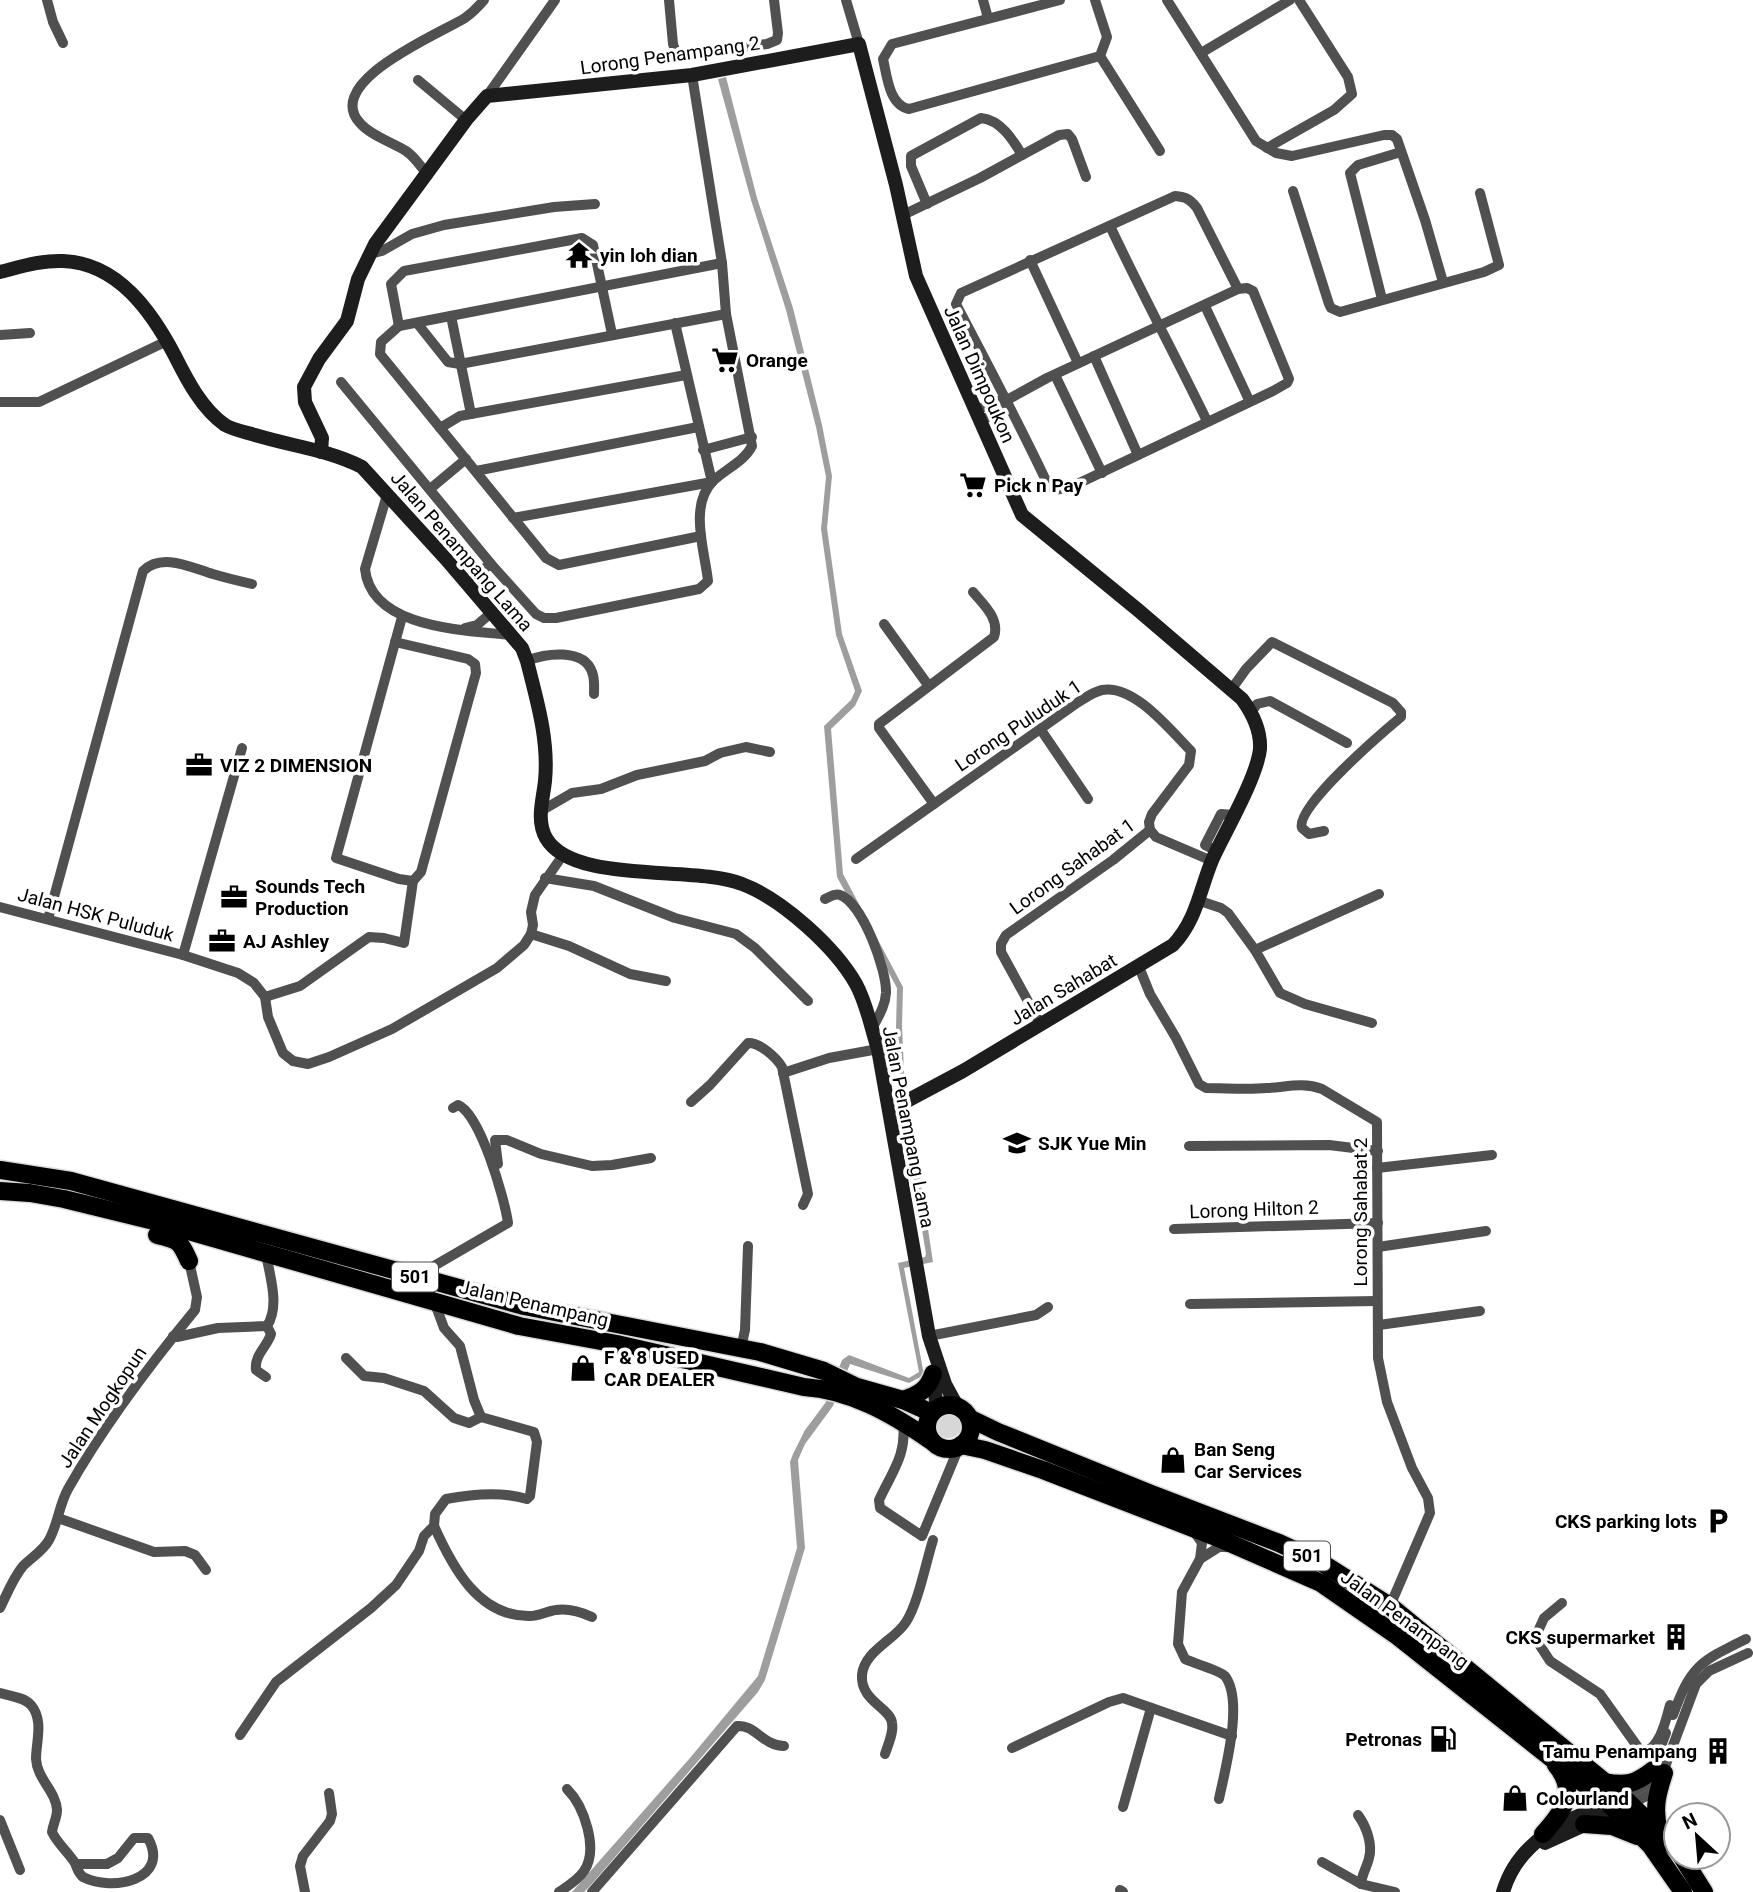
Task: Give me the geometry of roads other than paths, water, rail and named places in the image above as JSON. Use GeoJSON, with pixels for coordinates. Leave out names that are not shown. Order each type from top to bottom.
{"type":"FeatureCollection","features":[{"type":"Feature","properties":{"kind":"main road"},"geometry":{"type":"LineString","coordinates":[[5,1170],[28,1178],[33,1189],[30,1193]]}},
{"type":"Feature","properties":{"kind":"main road","name":"Jalan Penampang"},"geometry":{"type":"LineString","coordinates":[[5,1170],[84,1185],[524,1306],[741,1348],[852,1392],[930,1440]]}},
{"type":"Feature","properties":{"kind":"main road"},"geometry":{"type":"LineString","coordinates":[[0,1191],[23,1202],[176,1239],[189,1261]]}},
{"type":"Feature","properties":{"kind":"main road","name":"Jalan Penampang"},"geometry":{"type":"LineString","coordinates":[[0,1191],[30,1193],[141,1218],[519,1326],[617,1344],[804,1387],[828,1382]]}},
{"type":"Feature","properties":{"kind":"main road"},"geometry":{"type":"LineString","coordinates":[[189,1261],[198,1246],[231,1244]]}},
{"type":"Feature","properties":{"kind":"main road"},"geometry":{"type":"LineString","coordinates":[[903,1401],[922,1392],[933,1374]]}},
{"type":"Feature","properties":{"kind":"main road","name":"Jalan Penampang"},"geometry":{"type":"LineString","coordinates":[[852,1392],[903,1401],[934,1411]]}},
{"type":"Feature","properties":{"kind":"main road"},"geometry":{"type":"LineString","coordinates":[[947,1405],[963,1412],[970,1433],[960,1446],[943,1449],[930,1440],[926,1426],[934,1411],[947,1405]]}},
{"type":"Feature","properties":{"kind":"main road","name":"Jalan Penampang"},"geometry":{"type":"LineString","coordinates":[[963,1412],[998,1432],[1279,1543],[1322,1563],[1390,1606],[1620,1804],[1651,1835],[1662,1842]]}},
{"type":"Feature","properties":{"kind":"main road","name":"Jalan Penampang"},"geometry":{"type":"LineString","coordinates":[[960,1446],[992,1452],[1043,1470],[1321,1583],[1396,1635],[1541,1748],[1591,1779]]}},
{"type":"Feature","properties":{"kind":"main road"},"geometry":{"type":"LineString","coordinates":[[1541,1748],[1561,1771],[1567,1790],[1564,1807],[1543,1834]]}},
{"type":"Feature","properties":{"kind":"main road"},"geometry":{"type":"LineString","coordinates":[[1591,1779],[1617,1784],[1639,1782],[1659,1771]]}},
{"type":"Feature","properties":{"kind":"main road"},"geometry":{"type":"LineString","coordinates":[[1584,1824],[1603,1824],[1651,1835],[1659,1771]]}},
{"type":"Feature","properties":{"kind":"main road","name":"Jalan Penampang"},"geometry":{"type":"LineString","coordinates":[[1651,1835],[1683,1892]]}},
{"type":"Feature","properties":{"kind":"main road"},"geometry":{"type":"LineString","coordinates":[[1691,1871],[1704,1892]]}},
{"type":"Feature","properties":{"kind":"street"},"geometry":{"type":"LineString","coordinates":[[47,0],[52,22],[63,43]]}},
{"type":"Feature","properties":{"kind":"street"},"geometry":{"type":"LineString","coordinates":[[428,175],[408,152],[358,122],[352,104],[354,93],[360,84],[379,70],[417,44],[465,18],[484,0]]}},
{"type":"Feature","properties":{"kind":"street"},"geometry":{"type":"LineString","coordinates":[[321,452],[322,438],[305,402],[304,387],[319,359],[347,321],[358,278],[375,244],[466,120],[487,96],[555,0]]}},
{"type":"Feature","properties":{"kind":"street"},"geometry":{"type":"LineString","coordinates":[[669,0],[673,44],[676,53],[686,54],[767,44],[777,40],[774,0]]}},
{"type":"Feature","properties":{"kind":"street","name":"Jalan Dimpoukon"},"geometry":{"type":"LineString","coordinates":[[846,0],[922,292],[1022,515],[1231,690],[1252,711]]}},
{"type":"Feature","properties":{"kind":"street"},"geometry":{"type":"LineString","coordinates":[[983,0],[988,18]]}},
{"type":"Feature","properties":{"kind":"street"},"geometry":{"type":"LineString","coordinates":[[1060,0],[892,44],[883,59],[888,83],[901,107],[909,109],[1100,56]]}},
{"type":"Feature","properties":{"kind":"street"},"geometry":{"type":"LineString","coordinates":[[1095,0],[1108,37],[1100,56]]}},
{"type":"Feature","properties":{"kind":"street"},"geometry":{"type":"LineString","coordinates":[[1167,0],[1256,141],[1266,148],[1292,156],[1392,135],[1398,142],[1443,282]]}},
{"type":"Feature","properties":{"kind":"street"},"geometry":{"type":"LineString","coordinates":[[1201,53],[1290,0]]}},
{"type":"Feature","properties":{"kind":"street"},"geometry":{"type":"LineString","coordinates":[[1266,148],[1334,110],[1352,94],[1348,77],[1299,0]]}},
{"type":"Feature","properties":{"kind":"street","name":"Lorong Penampang 2"},"geometry":{"type":"LineString","coordinates":[[487,96],[692,75],[859,44]]}},
{"type":"Feature","properties":{"kind":"street"},"geometry":{"type":"LineString","coordinates":[[1100,56],[1160,151]]}},
{"type":"Feature","properties":{"kind":"street"},"geometry":{"type":"LineString","coordinates":[[341,382],[491,564],[536,614],[544,618],[556,618],[699,589],[708,581],[701,536],[703,497],[712,482],[749,452],[752,437],[726,314],[722,263],[692,75]]}},
{"type":"Feature","properties":{"kind":"street"},"geometry":{"type":"LineString","coordinates":[[418,80],[466,120]]}},
{"type":"Feature","properties":{"kind":"street"},"geometry":{"type":"LineString","coordinates":[[927,204],[911,166],[911,156],[981,118],[995,123],[1011,137],[1023,155]]}},
{"type":"Feature","properties":{"kind":"street"},"geometry":{"type":"LineString","coordinates":[[902,215],[1059,135],[1068,134],[1086,177]]}},
{"type":"Feature","properties":{"kind":"street"},"geometry":{"type":"LineString","coordinates":[[1382,299],[1350,173],[1358,165],[1401,152]]}},
{"type":"Feature","properties":{"kind":"street"},"geometry":{"type":"LineString","coordinates":[[1293,191],[1331,308],[1339,312],[1484,272],[1499,265],[1480,193]]}},
{"type":"Feature","properties":{"kind":"street"},"geometry":{"type":"LineString","coordinates":[[979,415],[1003,409],[1007,400],[1078,363],[1238,289],[1247,288],[1254,291],[1289,379],[1282,386],[1102,473],[1073,486],[1055,490],[1049,487],[1007,400],[956,304],[961,293],[1175,196],[1188,198],[1197,208],[1238,289]]}},
{"type":"Feature","properties":{"kind":"street"},"geometry":{"type":"LineString","coordinates":[[370,254],[382,251],[412,234],[444,225],[554,207],[595,204]]}},
{"type":"Feature","properties":{"kind":"street"},"geometry":{"type":"LineString","coordinates":[[1110,226],[1207,421]]}},
{"type":"Feature","properties":{"kind":"street"},"geometry":{"type":"LineString","coordinates":[[399,326],[391,284],[404,271],[582,238],[593,245],[612,334]]}},
{"type":"Feature","properties":{"kind":"street"},"geometry":{"type":"LineString","coordinates":[[1030,260],[1078,363]]}},
{"type":"Feature","properties":{"kind":"street","name":"Jalan Penampang Lama"},"geometry":{"type":"LineString","coordinates":[[0,272],[62,261],[93,267],[130,290],[152,316],[195,392],[226,425],[289,445],[345,458],[362,467],[522,648],[546,743],[541,811],[547,839],[563,855],[613,868],[656,875],[698,874],[741,883],[774,899],[791,912],[849,972],[861,995],[878,1049],[930,1341],[934,1411]]}},
{"type":"Feature","properties":{"kind":"street"},"geometry":{"type":"LineString","coordinates":[[701,536],[559,565],[546,558],[380,354],[381,342],[399,326],[722,263]]}},
{"type":"Feature","properties":{"kind":"street"},"geometry":{"type":"LineString","coordinates":[[1205,306],[1249,400]]}},
{"type":"Feature","properties":{"kind":"street"},"geometry":{"type":"LineString","coordinates":[[418,323],[448,362],[460,364],[726,314]]}},
{"type":"Feature","properties":{"kind":"street"},"geometry":{"type":"LineString","coordinates":[[451,316],[471,414]]}},
{"type":"Feature","properties":{"kind":"street"},"geometry":{"type":"LineString","coordinates":[[675,323],[712,482]]}},
{"type":"Feature","properties":{"kind":"street"},"geometry":{"type":"LineString","coordinates":[[0,335],[30,333]]}},
{"type":"Feature","properties":{"kind":"street"},"geometry":{"type":"LineString","coordinates":[[0,402],[39,402],[167,341]]}},
{"type":"Feature","properties":{"kind":"street"},"geometry":{"type":"LineString","coordinates":[[1094,356],[1139,455]]}},
{"type":"Feature","properties":{"kind":"street"},"geometry":{"type":"LineString","coordinates":[[440,428],[453,419],[471,414],[687,375]]}},
{"type":"Feature","properties":{"kind":"street"},"geometry":{"type":"LineString","coordinates":[[1055,375],[1102,473]]}},
{"type":"Feature","properties":{"kind":"street"},"geometry":{"type":"LineString","coordinates":[[476,471],[698,427]]}},
{"type":"Feature","properties":{"kind":"street"},"geometry":{"type":"LineString","coordinates":[[703,450],[752,437]]}},
{"type":"Feature","properties":{"kind":"street"},"geometry":{"type":"LineString","coordinates":[[429,489],[466,459]]}},
{"type":"Feature","properties":{"kind":"street"},"geometry":{"type":"LineString","coordinates":[[513,518],[712,482]]}},
{"type":"Feature","properties":{"kind":"street"},"geometry":{"type":"LineString","coordinates":[[387,495],[366,562],[366,581],[372,592],[402,617],[510,635]]}},
{"type":"Feature","properties":{"kind":"street"},"geometry":{"type":"LineString","coordinates":[[378,530],[400,511]]}},
{"type":"Feature","properties":{"kind":"street"},"geometry":{"type":"LineString","coordinates":[[48,919],[143,571],[165,562],[178,563],[252,584]]}},
{"type":"Feature","properties":{"kind":"street"},"geometry":{"type":"LineString","coordinates":[[465,581],[491,564]]}},
{"type":"Feature","properties":{"kind":"street"},"geometry":{"type":"LineString","coordinates":[[934,804],[879,729],[881,722],[994,637],[995,620],[973,592]]}},
{"type":"Feature","properties":{"kind":"street"},"geometry":{"type":"LineString","coordinates":[[462,629],[478,625],[491,613]]}},
{"type":"Feature","properties":{"kind":"street"},"geometry":{"type":"LineString","coordinates":[[402,617],[337,858],[398,879],[413,881]]}},
{"type":"Feature","properties":{"kind":"street"},"geometry":{"type":"LineString","coordinates":[[884,624],[928,685]]}},
{"type":"Feature","properties":{"kind":"street"},"geometry":{"type":"LineString","coordinates":[[395,642],[468,659],[475,664],[476,673],[421,872],[413,881],[404,943],[384,937],[369,937],[300,986],[265,997],[268,1017],[283,1053],[293,1062],[308,1064],[330,1058],[392,1029],[497,968],[524,945],[531,934],[532,904],[545,878],[563,855]]}},
{"type":"Feature","properties":{"kind":"street"},"geometry":{"type":"LineString","coordinates":[[1231,690],[1272,642],[1397,706],[1401,717],[1355,757],[1306,809],[1301,820],[1302,828],[1309,834],[1324,831]]}},
{"type":"Feature","properties":{"kind":"street"},"geometry":{"type":"LineString","coordinates":[[527,661],[539,656],[558,654],[583,661],[592,672],[594,694]]}},
{"type":"Feature","properties":{"kind":"street","name":"Lorong Puluduk 1"},"geometry":{"type":"LineString","coordinates":[[856,859],[1077,703],[1100,691],[1120,690],[1137,699],[1191,751],[1189,765],[1152,814],[1150,830]]}},
{"type":"Feature","properties":{"kind":"street"},"geometry":{"type":"LineString","coordinates":[[1214,856],[1254,768],[1259,749],[1259,731],[1252,711],[1256,704],[1270,701],[1347,743]]}},
{"type":"Feature","properties":{"kind":"street"},"geometry":{"type":"LineString","coordinates":[[1041,730],[1088,799]]}},
{"type":"Feature","properties":{"kind":"street"},"geometry":{"type":"LineString","coordinates":[[541,811],[572,793],[592,791],[637,775],[705,761],[720,753],[746,747],[770,752]]}},
{"type":"Feature","properties":{"kind":"street"},"geometry":{"type":"LineString","coordinates":[[183,955],[242,748]]}},
{"type":"Feature","properties":{"kind":"street","name":"Lorong Sahabat 1"},"geometry":{"type":"LineString","coordinates":[[1041,1025],[1001,952],[1001,944],[1006,935],[1113,860],[1150,830],[1156,836],[1214,856]]}},
{"type":"Feature","properties":{"kind":"street","name":"Jalan Sahabat"},"geometry":{"type":"LineString","coordinates":[[890,1111],[1139,967],[1180,937],[1200,901],[1214,856]]}},
{"type":"Feature","properties":{"kind":"street"},"geometry":{"type":"LineString","coordinates":[[545,878],[594,886],[675,918],[736,934],[755,948],[807,1001]]}},
{"type":"Feature","properties":{"kind":"street"},"geometry":{"type":"LineString","coordinates":[[825,899],[836,894],[843,896],[862,918],[872,936],[883,969],[886,993],[884,1006],[872,1029]]}},
{"type":"Feature","properties":{"kind":"street"},"geometry":{"type":"LineString","coordinates":[[1255,950],[1380,894]]}},
{"type":"Feature","properties":{"kind":"street"},"geometry":{"type":"LineString","coordinates":[[1200,901],[1222,908],[1228,913],[1255,950],[1280,993],[1305,1004],[1372,1023]]}},
{"type":"Feature","properties":{"kind":"street","name":"Jalan HSK Puluduk"},"geometry":{"type":"LineString","coordinates":[[0,907],[183,955],[238,973],[254,983],[265,997]]}},
{"type":"Feature","properties":{"kind":"street"},"geometry":{"type":"LineString","coordinates":[[531,934],[569,946],[630,974],[666,981]]}},
{"type":"Feature","properties":{"kind":"street","name":"Lorong Sahabat 2"},"geometry":{"type":"LineString","coordinates":[[1139,967],[1150,994],[1199,1084],[1206,1088],[1266,1088],[1304,1084],[1322,1089],[1377,1122],[1378,1358],[1387,1402],[1412,1468],[1430,1504],[1430,1513],[1390,1606]]}},
{"type":"Feature","properties":{"kind":"street"},"geometry":{"type":"LineString","coordinates":[[691,1102],[751,1042],[779,1062],[808,1194],[803,1205]]}},
{"type":"Feature","properties":{"kind":"street"},"geometry":{"type":"LineString","coordinates":[[783,1073],[829,1058],[878,1049]]}},
{"type":"Feature","properties":{"kind":"street"},"geometry":{"type":"LineString","coordinates":[[415,1277],[508,1223],[477,1126],[464,1107],[458,1105],[453,1108]]}},
{"type":"Feature","properties":{"kind":"street"},"geometry":{"type":"LineString","coordinates":[[507,1214],[508,1204],[495,1140],[507,1140],[541,1154],[592,1166],[651,1158]]}},
{"type":"Feature","properties":{"kind":"street"},"geometry":{"type":"LineString","coordinates":[[1189,1146],[1329,1145],[1378,1151]]}},
{"type":"Feature","properties":{"kind":"street"},"geometry":{"type":"LineString","coordinates":[[1377,1168],[1492,1154]]}},
{"type":"Feature","properties":{"kind":"street","name":"Lorong Hilton 2"},"geometry":{"type":"LineString","coordinates":[[1174,1229],[1378,1223]]}},
{"type":"Feature","properties":{"kind":"street"},"geometry":{"type":"LineString","coordinates":[[1378,1247],[1486,1231]]}},
{"type":"Feature","properties":{"kind":"street"},"geometry":{"type":"LineString","coordinates":[[741,1348],[745,1330],[748,1246]]}},
{"type":"Feature","properties":{"kind":"street"},"geometry":{"type":"LineString","coordinates":[[266,1254],[273,1296],[273,1317],[267,1326]]}},
{"type":"Feature","properties":{"kind":"street","name":"Jalan Mogkopun"},"geometry":{"type":"LineString","coordinates":[[0,1608],[15,1577],[50,1538],[65,1493],[88,1454],[139,1378],[198,1304],[189,1261]]}},
{"type":"Feature","properties":{"kind":"street"},"geometry":{"type":"LineString","coordinates":[[434,1301],[444,1328],[460,1346],[481,1417]]}},
{"type":"Feature","properties":{"kind":"street"},"geometry":{"type":"LineString","coordinates":[[1190,1304],[1377,1301]]}},
{"type":"Feature","properties":{"kind":"street"},"geometry":{"type":"LineString","coordinates":[[930,1341],[1036,1315],[1048,1307]]}},
{"type":"Feature","properties":{"kind":"street"},"geometry":{"type":"LineString","coordinates":[[1379,1325],[1480,1311]]}},
{"type":"Feature","properties":{"kind":"street"},"geometry":{"type":"LineString","coordinates":[[173,1336],[177,1338],[218,1328],[267,1326]]}},
{"type":"Feature","properties":{"kind":"street"},"geometry":{"type":"LineString","coordinates":[[266,1377],[256,1370],[255,1361],[271,1334],[267,1326]]}},
{"type":"Feature","properties":{"kind":"street","name":"Jalan Penampang Lama"},"geometry":{"type":"LineString","coordinates":[[930,1341],[936,1350],[945,1384],[963,1412]]}},
{"type":"Feature","properties":{"kind":"street"},"geometry":{"type":"LineString","coordinates":[[346,1358],[364,1376],[384,1378],[424,1391],[454,1418],[469,1423],[481,1417],[534,1432],[537,1441],[530,1496],[527,1499],[516,1496],[470,1495],[446,1499],[435,1514],[434,1526],[454,1566],[478,1598],[516,1614],[531,1616],[558,1609],[578,1611],[592,1617]]}},
{"type":"Feature","properties":{"kind":"street"},"geometry":{"type":"LineString","coordinates":[[903,1421],[905,1441],[902,1454],[879,1500],[880,1508],[928,1538]]}},
{"type":"Feature","properties":{"kind":"street"},"geometry":{"type":"LineString","coordinates":[[885,1754],[891,1719],[873,1703],[866,1691],[862,1673],[874,1653],[906,1623],[928,1538],[960,1446]]}},
{"type":"Feature","properties":{"kind":"street"},"geometry":{"type":"LineString","coordinates":[[58,1518],[154,1552],[185,1551],[195,1555],[206,1570]]}},
{"type":"Feature","properties":{"kind":"street"},"geometry":{"type":"LineString","coordinates":[[240,1735],[276,1682],[371,1608],[396,1585],[419,1551],[424,1536],[434,1526]]}},
{"type":"Feature","properties":{"kind":"street"},"geometry":{"type":"LineString","coordinates":[[1191,1528],[1199,1535],[1202,1543],[1200,1559],[1183,1587],[1178,1644],[1185,1659],[1222,1673],[1226,1678],[1232,1703],[1232,1735],[1219,1799]]}},
{"type":"Feature","properties":{"kind":"street"},"geometry":{"type":"LineString","coordinates":[[1200,1559],[1219,1547],[1238,1547]]}},
{"type":"Feature","properties":{"kind":"street"},"geometry":{"type":"LineString","coordinates":[[1562,1603],[1544,1618],[1535,1638],[1549,1661],[1600,1694],[1642,1753],[1648,1752],[1662,1731],[1671,1704]]}},
{"type":"Feature","properties":{"kind":"street"},"geometry":{"type":"LineString","coordinates":[[1503,1892],[1514,1867],[1529,1846],[1543,1834],[1559,1825],[1652,1793],[1687,1679],[1702,1663],[1749,1636]]}},
{"type":"Feature","properties":{"kind":"street"},"geometry":{"type":"LineString","coordinates":[[1749,1636],[1745,1647],[1750,1655]]}},
{"type":"Feature","properties":{"kind":"street"},"geometry":{"type":"LineString","coordinates":[[1727,1648],[1750,1655]]}},
{"type":"Feature","properties":{"kind":"street"},"geometry":{"type":"LineString","coordinates":[[1659,1771],[1696,1684],[1709,1671],[1750,1655]]}},
{"type":"Feature","properties":{"kind":"street"},"geometry":{"type":"LineString","coordinates":[[0,1693],[25,1700],[32,1705],[37,1715],[36,1762],[57,1809],[52,1832],[83,1877],[108,1884],[130,1884],[144,1877],[152,1855],[152,1844],[148,1838],[134,1838],[118,1858],[107,1864],[76,1864]]}},
{"type":"Feature","properties":{"kind":"street"},"geometry":{"type":"LineString","coordinates":[[1012,1748],[1123,1698],[1232,1735]]}},
{"type":"Feature","properties":{"kind":"street"},"geometry":{"type":"LineString","coordinates":[[1123,1807],[1151,1708]]}},
{"type":"Feature","properties":{"kind":"street"},"geometry":{"type":"LineString","coordinates":[[593,1892],[641,1833],[737,1726],[747,1726],[773,1746],[784,1746]]}},
{"type":"Feature","properties":{"kind":"street"},"geometry":{"type":"LineString","coordinates":[[559,1892],[580,1876],[589,1861],[589,1838],[584,1816],[578,1802],[567,1789]]}},
{"type":"Feature","properties":{"kind":"street"},"geometry":{"type":"LineString","coordinates":[[305,1892],[300,1866],[303,1856],[330,1821],[332,1814],[329,1793]]}},
{"type":"Feature","properties":{"kind":"street"},"geometry":{"type":"LineString","coordinates":[[1514,1867],[1543,1843],[1620,1804]]}},
{"type":"Feature","properties":{"kind":"street"},"geometry":{"type":"LineString","coordinates":[[1358,1815],[1366,1828],[1370,1855],[1360,1884]]}},
{"type":"Feature","properties":{"kind":"street"},"geometry":{"type":"LineString","coordinates":[[0,1820],[20,1870]]}},
{"type":"Feature","properties":{"kind":"street"},"geometry":{"type":"LineString","coordinates":[[1322,1862],[1360,1884],[1395,1892]]}},
{"type":"Feature","properties":{"kind":"place","name":"yin loh dian"},"geometry":{"type":"Point","coordinates":[579,255]}},
{"type":"Feature","properties":{"kind":"place","name":"Orange"},"geometry":{"type":"Point","coordinates":[725,360]}},
{"type":"Feature","properties":{"kind":"place","name":"Pick n Pay"},"geometry":{"type":"Point","coordinates":[973,485]}},
{"type":"Feature","properties":{"kind":"place","name":"VIZ 2 DIMENSION"},"geometry":{"type":"Point","coordinates":[199,765]}},
{"type":"Feature","properties":{"kind":"place","name":"Sounds Tech Production"},"geometry":{"type":"Point","coordinates":[234,897]}},
{"type":"Feature","properties":{"kind":"place","name":"AJ Ashley"},"geometry":{"type":"Point","coordinates":[222,941]}},
{"type":"Feature","properties":{"kind":"place","name":"SJK Yue Min"},"geometry":{"type":"Point","coordinates":[1017,1143]}},
{"type":"Feature","properties":{"kind":"place","name":"F & 8 USED CAR DEALER"},"geometry":{"type":"Point","coordinates":[583,1368]}},
{"type":"Feature","properties":{"kind":"place","name":"Ban Seng Car Services"},"geometry":{"type":"Point","coordinates":[1173,1460]}},
{"type":"Feature","properties":{"kind":"place","name":"CKS parking lots"},"geometry":{"type":"Point","coordinates":[1718,1521]}},
{"type":"Feature","properties":{"kind":"place","name":"CKS supermarket"},"geometry":{"type":"Point","coordinates":[1676,1637]}},
{"type":"Feature","properties":{"kind":"place","name":"Petronas"},"geometry":{"type":"Point","coordinates":[1443,1739]}},
{"type":"Feature","properties":{"kind":"place","name":"Tamu Penampang"},"geometry":{"type":"Point","coordinates":[1718,1751]}},
{"type":"Feature","properties":{"kind":"place","name":"Colourland"},"geometry":{"type":"Point","coordinates":[1515,1798]}}]}
